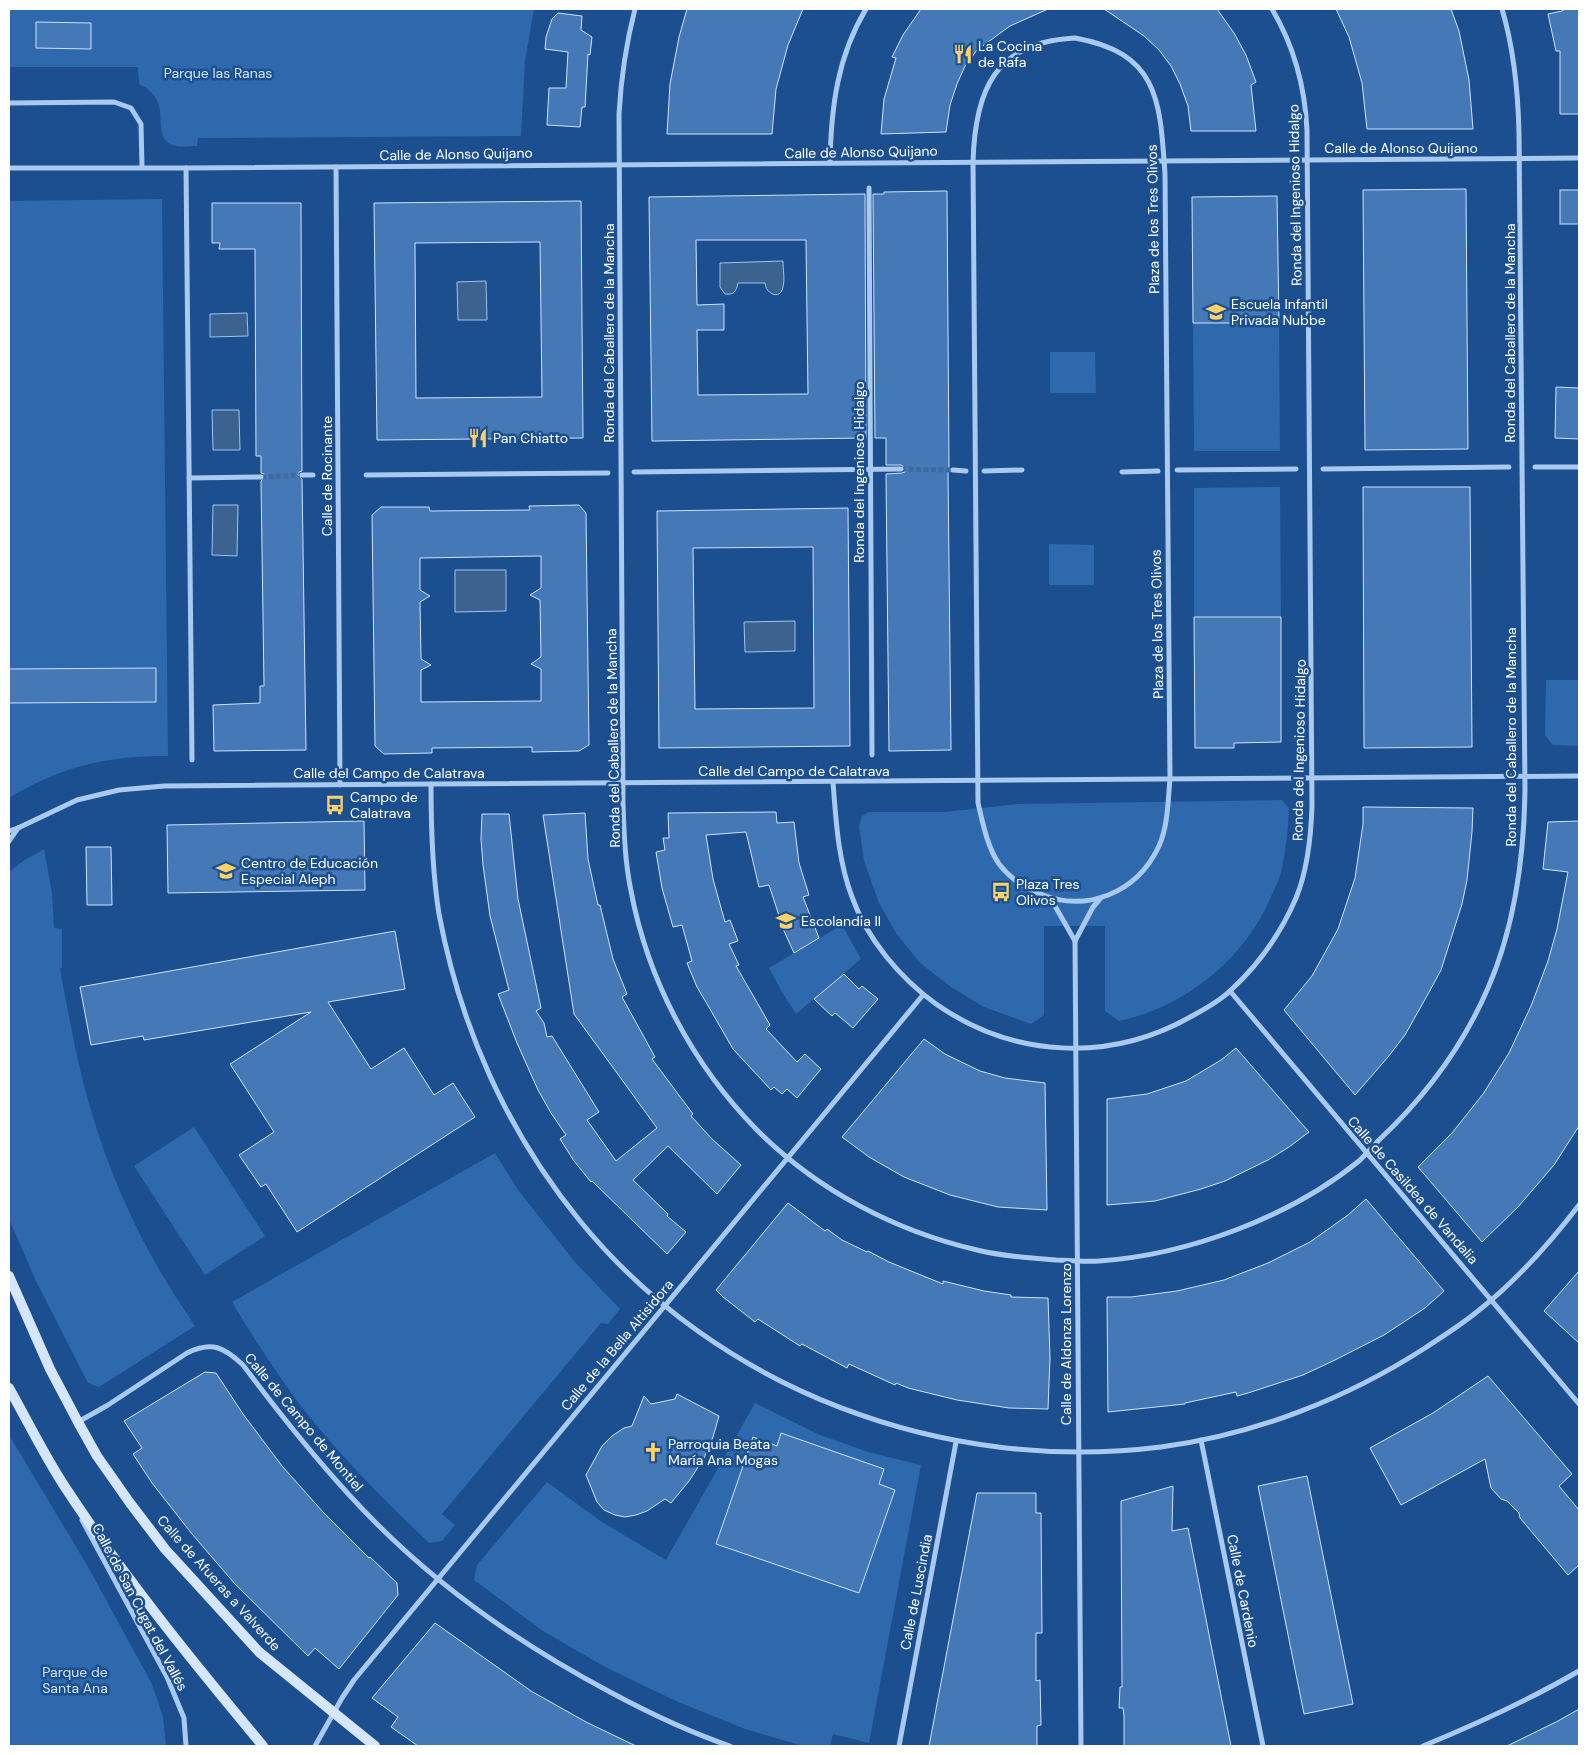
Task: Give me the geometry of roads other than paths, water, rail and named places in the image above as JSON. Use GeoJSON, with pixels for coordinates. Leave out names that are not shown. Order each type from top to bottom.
{"type":"FeatureCollection","features":[{"type":"Feature","properties":{"kind":"street","name":"Ronda del Caballero de la Mancha"},"geometry":{"type":"LineString","coordinates":[[636,9],[622,72],[619,114],[619,164],[623,783],[630,890],[642,938],[660,988],[683,1034],[710,1076],[739,1112],[786,1158],[845,1198],[874,1214],[920,1233],[977,1250],[1014,1256],[1077,1261],[1108,1260],[1158,1252],[1186,1246],[1241,1228],[1306,1196],[1356,1163],[1397,1124],[1443,1068],[1466,1032],[1488,988],[1502,950],[1517,890],[1524,826],[1520,158],[1515,66],[1508,28],[1502,9]]}},
{"type":"Feature","properties":{"kind":"street"},"geometry":{"type":"LineString","coordinates":[[830,164],[833,102],[842,63],[858,22],[866,9]]}},
{"type":"Feature","properties":{"kind":"street","name":"Ronda del Ingenioso Hidalgo"},"geometry":{"type":"LineString","coordinates":[[833,782],[841,862],[852,899],[879,947],[898,971],[923,994],[954,1016],[993,1034],[1027,1045],[1075,1049],[1114,1044],[1140,1038],[1172,1027],[1201,1011],[1230,991],[1266,952],[1284,922],[1297,896],[1311,837],[1307,160],[1306,114],[1298,71],[1288,41],[1272,9]]}},
{"type":"Feature","properties":{"kind":"street","name":"Plaza de los Tres Olivos"},"geometry":{"type":"LineString","coordinates":[[1075,38],[1097,42],[1118,51],[1138,67],[1152,87],[1159,108],[1164,161],[1170,779],[1165,826],[1159,846],[1134,879],[1116,892],[1100,899],[1068,902],[1051,899],[1027,888],[1012,878],[1000,864],[986,839],[978,803],[973,162],[978,114],[984,94],[992,78],[1005,64],[1027,47],[1054,39],[1075,38]]}},
{"type":"Feature","properties":{"kind":"street"},"geometry":{"type":"LineString","coordinates":[[9,103],[114,102],[131,108],[141,124],[142,167]]}},
{"type":"Feature","properties":{"kind":"street","name":"Calle de Alonso Quijano"},"geometry":{"type":"LineString","coordinates":[[9,168],[1579,158]]}},
{"type":"Feature","properties":{"kind":"street","name":"Calle de Rocinante"},"geometry":{"type":"LineString","coordinates":[[336,167],[340,785]]}},
{"type":"Feature","properties":{"kind":"street"},"geometry":{"type":"LineString","coordinates":[[186,168],[192,760]]}},
{"type":"Feature","properties":{"kind":"street","name":"Ronda del Ingenioso Hidalgo"},"geometry":{"type":"LineString","coordinates":[[869,188],[872,755]]}},
{"type":"Feature","properties":{"kind":"street"},"geometry":{"type":"LineString","coordinates":[[1535,467],[1579,467]]}},
{"type":"Feature","properties":{"kind":"street"},"geometry":{"type":"LineString","coordinates":[[1323,469],[1509,468]]}},
{"type":"Feature","properties":{"kind":"street"},"geometry":{"type":"LineString","coordinates":[[634,472],[901,469]]}},
{"type":"Feature","properties":{"kind":"street"},"geometry":{"type":"LineString","coordinates":[[1177,470],[1296,469]]}},
{"type":"Feature","properties":{"kind":"street"},"geometry":{"type":"LineString","coordinates":[[953,470],[966,471]]}},
{"type":"Feature","properties":{"kind":"street"},"geometry":{"type":"LineString","coordinates":[[984,471],[1022,470]]}},
{"type":"Feature","properties":{"kind":"street"},"geometry":{"type":"LineString","coordinates":[[1122,472],[1158,471]]}},
{"type":"Feature","properties":{"kind":"street"},"geometry":{"type":"LineString","coordinates":[[366,476],[608,473]]}},
{"type":"Feature","properties":{"kind":"street"},"geometry":{"type":"LineString","coordinates":[[302,475],[312,476]]}},
{"type":"Feature","properties":{"kind":"street"},"geometry":{"type":"LineString","coordinates":[[189,478],[261,477]]}},
{"type":"Feature","properties":{"kind":"street","name":"Calle del Campo de Calatrava"},"geometry":{"type":"LineString","coordinates":[[9,830],[18,828],[76,800],[119,790],[180,786],[1579,776]]}},
{"type":"Feature","properties":{"kind":"street"},"geometry":{"type":"LineString","coordinates":[[431,784],[433,865],[439,911],[452,969],[471,1033],[520,1137],[561,1197],[612,1257],[664,1306],[722,1348],[789,1386],[884,1424],[956,1442],[1001,1448],[1078,1453],[1162,1447],[1201,1440],[1262,1424],[1309,1408],[1355,1388],[1384,1373],[1454,1329],[1492,1300],[1541,1251],[1579,1206]]}},
{"type":"Feature","properties":{"kind":"street","name":"Calle del Campo de Calatrava"},"geometry":{"type":"LineString","coordinates":[[9,841],[18,828]]}},
{"type":"Feature","properties":{"kind":"street","name":"Calle de Aldonza Lorenzo"},"geometry":{"type":"LineString","coordinates":[[1051,899],[1075,941]]}},
{"type":"Feature","properties":{"kind":"street","name":"Calle de Aldonza Lorenzo"},"geometry":{"type":"LineString","coordinates":[[1081,1746],[1075,941],[1100,899]]}},
{"type":"Feature","properties":{"kind":"street","name":"Calle de Casildea de Vandalia"},"geometry":{"type":"LineString","coordinates":[[1230,991],[1579,1404]]}},
{"type":"Feature","properties":{"kind":"street","name":"Calle de la Bella Altisidora"},"geometry":{"type":"LineString","coordinates":[[334,1713],[354,1680],[923,994]]}},
{"type":"Feature","properties":{"kind":"street","name":"Calle de Afueras a Valverde"},"geometry":{"type":"LineString","coordinates":[[9,1276],[50,1369],[97,1456],[165,1549],[260,1652],[376,1746]]}},
{"type":"Feature","properties":{"kind":"street","name":"Calle de Campo de Montiel"},"geometry":{"type":"LineString","coordinates":[[78,1422],[108,1405],[187,1353],[198,1348],[210,1346],[221,1348],[233,1354],[244,1365],[302,1441],[344,1490],[378,1525],[438,1580],[521,1640],[570,1671],[652,1714],[730,1746]]}},
{"type":"Feature","properties":{"kind":"street"},"geometry":{"type":"LineString","coordinates":[[9,1388],[62,1483],[126,1575],[195,1664],[263,1746]]}},
{"type":"Feature","properties":{"kind":"street","name":"Calle de Cardenio"},"geometry":{"type":"LineString","coordinates":[[1201,1440],[1263,1746]]}},
{"type":"Feature","properties":{"kind":"street","name":"Calle de Luscindia"},"geometry":{"type":"LineString","coordinates":[[899,1746],[956,1442]]}},
{"type":"Feature","properties":{"kind":"street","name":"Calle de San Cugat del Vallés"},"geometry":{"type":"LineString","coordinates":[[62,1483],[167,1678],[184,1718],[186,1746]]}},
{"type":"Feature","properties":{"kind":"street"},"geometry":{"type":"LineString","coordinates":[[1423,1746],[1483,1721],[1579,1671]]}},
{"type":"Feature","properties":{"kind":"street"},"geometry":{"type":"LineString","coordinates":[[316,1746],[334,1713]]}},
{"type":"Feature","properties":{"kind":"tunnel"},"geometry":{"type":"LineString","coordinates":[[901,469],[953,470]]}},
{"type":"Feature","properties":{"kind":"tunnel"},"geometry":{"type":"LineString","coordinates":[[261,477],[302,475]]}},
{"type":"Feature","properties":{"kind":"place","name":"La Cocina de Rafa"},"geometry":{"type":"Point","coordinates":[963,54]}},
{"type":"Feature","properties":{"kind":"place","name":"Escuela Infantil Privada Nubbe"},"geometry":{"type":"Point","coordinates":[1216,312]}},
{"type":"Feature","properties":{"kind":"place","name":"Pan Chiatto"},"geometry":{"type":"Point","coordinates":[478,438]}},
{"type":"Feature","properties":{"kind":"place","name":"Campo de Calatrava"},"geometry":{"type":"Point","coordinates":[335,805]}},
{"type":"Feature","properties":{"kind":"place","name":"Centro de Educación Especial Aleph"},"geometry":{"type":"Point","coordinates":[226,871]}},
{"type":"Feature","properties":{"kind":"place","name":"Plaza Tres Olivos"},"geometry":{"type":"Point","coordinates":[1001,892]}},
{"type":"Feature","properties":{"kind":"place","name":"Escolandia II"},"geometry":{"type":"Point","coordinates":[786,921]}},
{"type":"Feature","properties":{"kind":"place","name":"Parroquia Beata María Ana Mogas"},"geometry":{"type":"Point","coordinates":[653,1452]}},
{"type":"Feature","properties":{"kind":"park label","name":"Parque las Ranas"},"geometry":{"type":"Point","coordinates":[218,73]}},
{"type":"Feature","properties":{"kind":"park label","name":"Parque de Santa Ana"},"geometry":{"type":"Point","coordinates":[75,1680]}}]}
